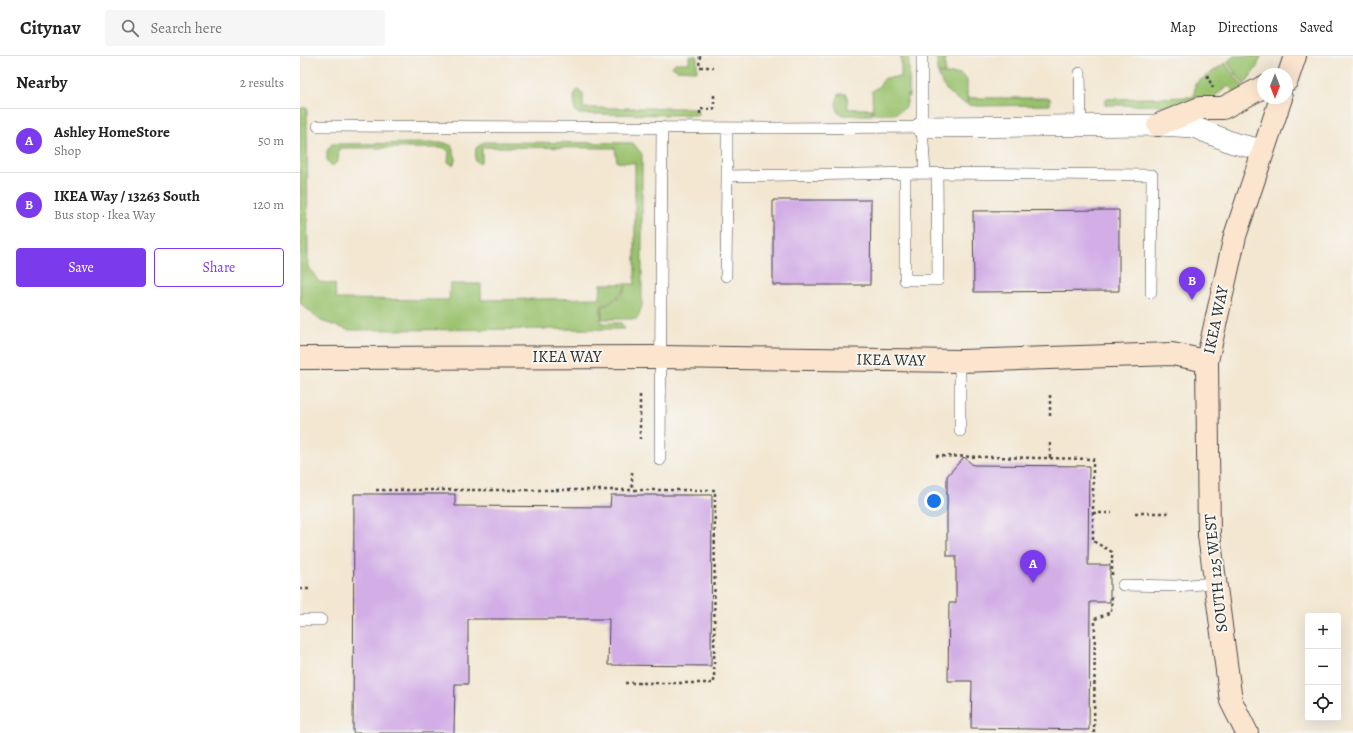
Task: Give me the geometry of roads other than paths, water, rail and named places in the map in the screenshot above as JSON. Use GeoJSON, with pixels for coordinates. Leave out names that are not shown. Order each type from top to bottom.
{"type":"FeatureCollection","features":[{"type":"Feature","properties":{"kind":"street"},"geometry":{"type":"LineString","coordinates":[[1158,125],[1200,108],[1223,108],[1257,90]]}},
{"type":"Feature","properties":{"kind":"street","name":"IKEA WAY"},"geometry":{"type":"LineString","coordinates":[[300,358],[660,357],[960,361],[1172,354],[1207,362],[1235,236],[1279,104]]}},
{"type":"Feature","properties":{"kind":"street"},"geometry":{"type":"LineString","coordinates":[[922,127],[1081,125],[1158,125],[1194,127],[1233,143],[1263,150]]}},
{"type":"Feature","properties":{"kind":"street","name":"SOUTH 125 WEST"},"geometry":{"type":"LineString","coordinates":[[1207,362],[1209,535],[1231,701],[1246,733]]}},
{"type":"Feature","properties":{"kind":"lane"},"geometry":{"type":"LineString","coordinates":[[922,56],[922,127],[925,173]]}},
{"type":"Feature","properties":{"kind":"lane"},"geometry":{"type":"LineString","coordinates":[[1080,73],[1081,125]]}},
{"type":"Feature","properties":{"kind":"lane"},"geometry":{"type":"LineString","coordinates":[[318,126],[662,126],[727,128],[922,127]]}},
{"type":"Feature","properties":{"kind":"lane"},"geometry":{"type":"LineString","coordinates":[[660,460],[662,126]]}},
{"type":"Feature","properties":{"kind":"lane"},"geometry":{"type":"LineString","coordinates":[[726,276],[727,128]]}},
{"type":"Feature","properties":{"kind":"lane"},"geometry":{"type":"LineString","coordinates":[[727,176],[925,173],[1152,176],[1151,293]]}},
{"type":"Feature","properties":{"kind":"lane"},"geometry":{"type":"LineString","coordinates":[[905,174],[905,280],[938,280],[937,173]]}},
{"type":"Feature","properties":{"kind":"lane"},"geometry":{"type":"LineString","coordinates":[[960,361],[960,431]]}},
{"type":"Feature","properties":{"kind":"lane"},"geometry":{"type":"LineString","coordinates":[[1123,585],[1175,586],[1215,583]]}},
{"type":"Feature","properties":{"kind":"lane"},"geometry":{"type":"LineString","coordinates":[[300,620],[322,620]]}},
{"type":"Feature","properties":{"kind":"place","name":"IKEA Way / 13263 South"},"geometry":{"type":"Point","coordinates":[1192,300]}},
{"type":"Feature","properties":{"kind":"place","name":"Ashley HomeStore"},"geometry":{"type":"Point","coordinates":[1033,583]}}]}
